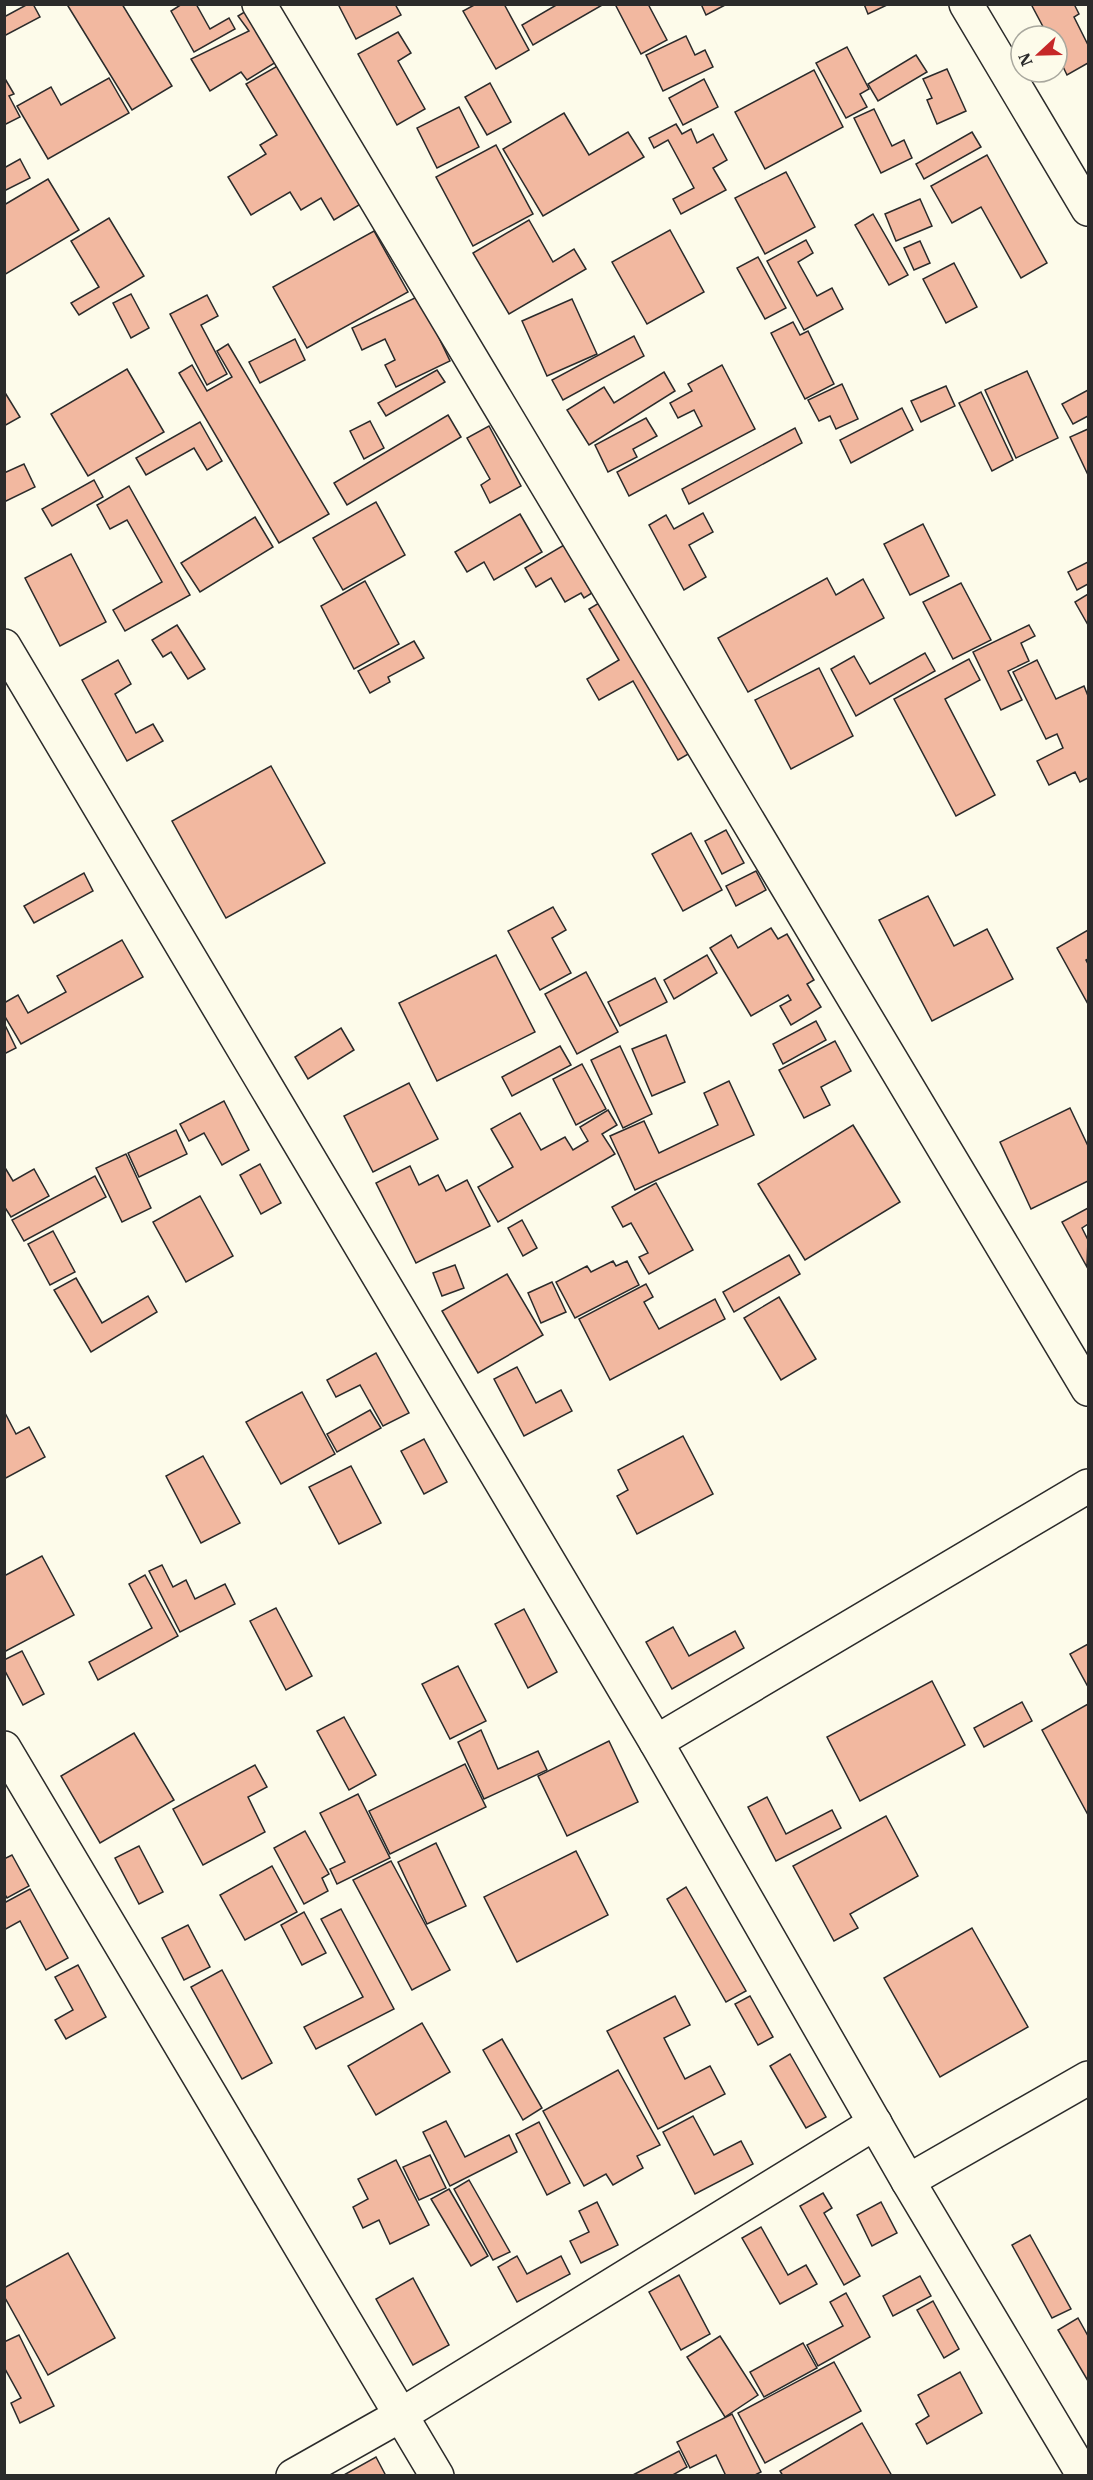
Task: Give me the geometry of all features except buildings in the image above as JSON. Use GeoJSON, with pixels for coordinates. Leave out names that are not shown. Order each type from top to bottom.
{"type":"FeatureCollection","features":[{"type":"Feature","properties":{"kind":"street"},"geometry":{"type":"LineString","coordinates":[[259,4],[1089,1389]]}},
{"type":"Feature","properties":{"kind":"street"},"geometry":{"type":"LineString","coordinates":[[966,4],[1089,209]]}},
{"type":"Feature","properties":{"kind":"street"},"geometry":{"type":"LineString","coordinates":[[4,646],[656,1742],[908,2181],[1084,2475]]}},
{"type":"Feature","properties":{"kind":"street"},"geometry":{"type":"LineString","coordinates":[[656,1742],[1089,1486]]}},
{"type":"Feature","properties":{"kind":"street"},"geometry":{"type":"LineString","coordinates":[[4,1749],[437,2475]]}},
{"type":"Feature","properties":{"kind":"street"},"geometry":{"type":"LineString","coordinates":[[908,2181],[1089,2078]]}},
{"type":"Feature","properties":{"kind":"street"},"geometry":{"type":"LineString","coordinates":[[293,2475],[401,2415],[875,2123]]}}]}
